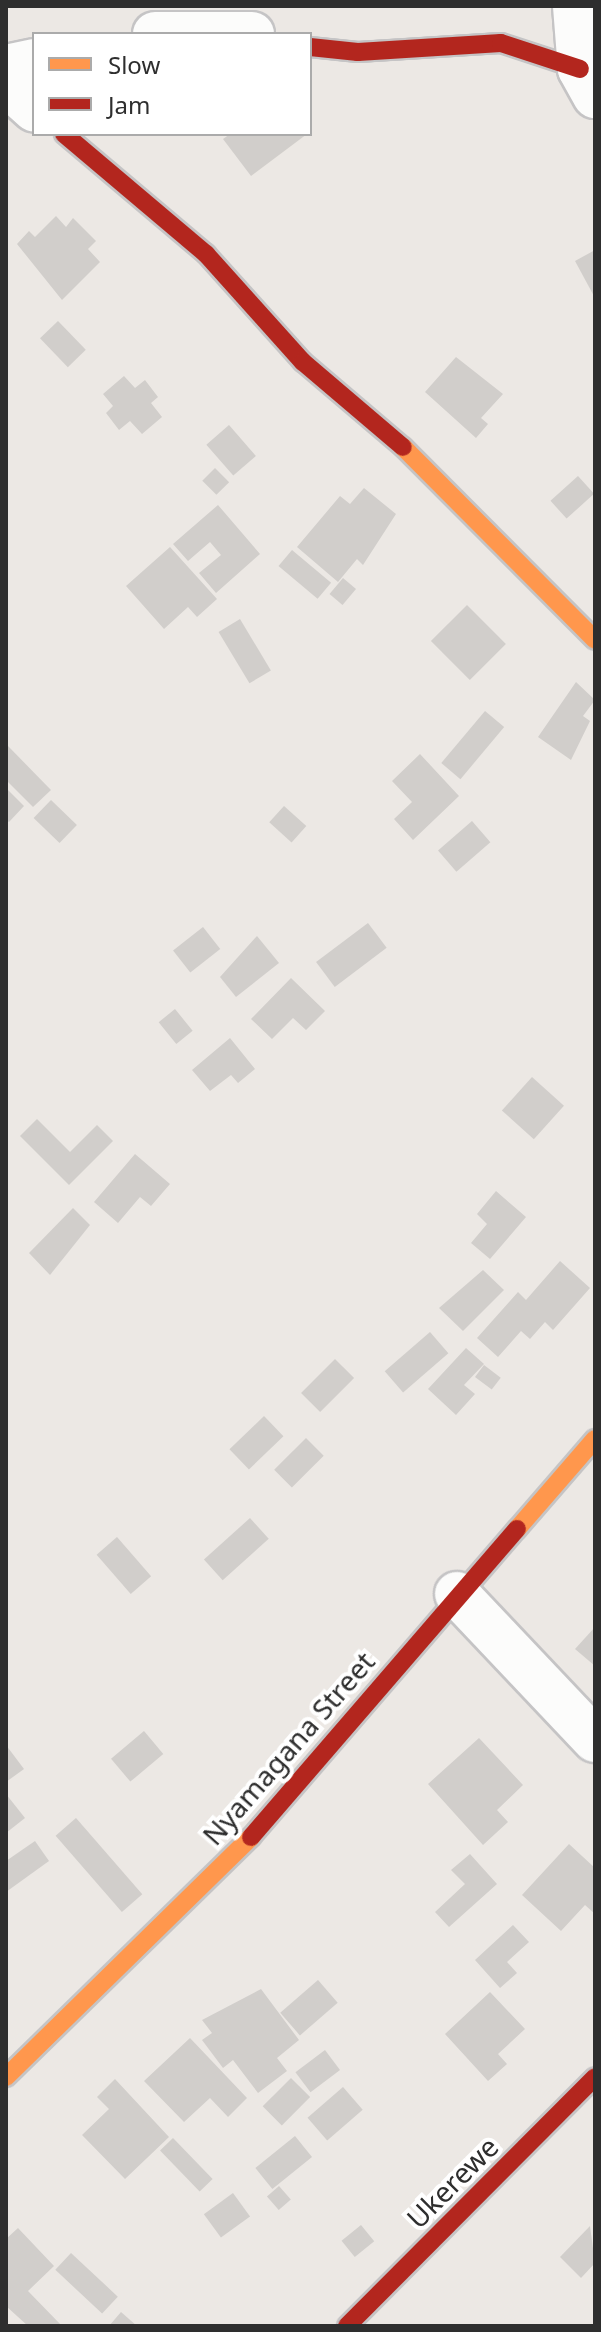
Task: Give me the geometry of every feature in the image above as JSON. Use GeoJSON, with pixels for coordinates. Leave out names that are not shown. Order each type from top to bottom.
{"type":"FeatureCollection","features":[{"type":"Feature","properties":{"kind":"street"},"geometry":{"type":"LineString","coordinates":[[575,6],[588,82]]}},
{"type":"Feature","properties":{"kind":"street"},"geometry":{"type":"LineString","coordinates":[[312,47],[358,52],[501,43],[588,82]]}},
{"type":"Feature","properties":{"kind":"street"},"geometry":{"type":"LineString","coordinates":[[6,67],[32,61]]}},
{"type":"Feature","properties":{"kind":"street"},"geometry":{"type":"LineString","coordinates":[[6,84],[32,107]]}},
{"type":"Feature","properties":{"kind":"street"},"geometry":{"type":"LineString","coordinates":[[66,136],[206,254],[284,344],[439,477],[595,640]]}},
{"type":"Feature","properties":{"kind":"street","name":"Nyamagana Street"},"geometry":{"type":"LineString","coordinates":[[6,2077],[262,1826],[457,1594],[595,1439]]}},
{"type":"Feature","properties":{"kind":"street"},"geometry":{"type":"LineString","coordinates":[[457,1594],[595,1740]]}},
{"type":"Feature","properties":{"kind":"street","name":"Ukerewe"},"geometry":{"type":"LineString","coordinates":[[347,2326],[595,2077]]}},
{"type":"Feature","properties":{"kind":"building"},"geometry":{"type":"Polygon","coordinates":[[[227,136],[304,136],[251,176],[223,139],[227,136]]]}},
{"type":"Feature","properties":{"kind":"building"},"geometry":{"type":"Polygon","coordinates":[[[56,216],[66,227],[73,218],[96,241],[88,249],[100,262],[62,300],[17,244],[29,231],[35,237],[56,216]]]}},
{"type":"Feature","properties":{"kind":"building"},"geometry":{"type":"Polygon","coordinates":[[[595,250],[595,298],[575,261],[595,250]]]}},
{"type":"Feature","properties":{"kind":"building"},"geometry":{"type":"Polygon","coordinates":[[[58,321],[86,350],[68,367],[40,338],[58,321]]]}},
{"type":"Feature","properties":{"kind":"building"},"geometry":{"type":"Polygon","coordinates":[[[456,357],[503,394],[481,418],[488,424],[476,438],[425,392],[456,357]]]}},
{"type":"Feature","properties":{"kind":"building"},"geometry":{"type":"Polygon","coordinates":[[[124,376],[135,388],[145,380],[158,397],[151,403],[162,417],[142,434],[130,421],[119,430],[106,413],[113,406],[103,394],[124,376]]]}},
{"type":"Feature","properties":{"kind":"building"},"geometry":{"type":"Polygon","coordinates":[[[229,425],[256,456],[233,476],[206,445],[229,425]]]}},
{"type":"Feature","properties":{"kind":"building"},"geometry":{"type":"Polygon","coordinates":[[[215,468],[229,482],[216,495],[202,481],[215,468]]]}},
{"type":"Feature","properties":{"kind":"building"},"geometry":{"type":"Polygon","coordinates":[[[578,476],[594,494],[567,519],[551,501],[578,476]]]}},
{"type":"Feature","properties":{"kind":"building"},"geometry":{"type":"Polygon","coordinates":[[[364,488],[396,514],[363,565],[357,559],[338,582],[297,547],[340,496],[350,504],[364,488]]]}},
{"type":"Feature","properties":{"kind":"building"},"geometry":{"type":"Polygon","coordinates":[[[218,505],[260,554],[216,593],[199,573],[221,555],[210,542],[188,561],[173,544],[218,505]]]}},
{"type":"Feature","properties":{"kind":"building"},"geometry":{"type":"Polygon","coordinates":[[[170,547],[217,599],[197,617],[188,607],[164,629],[126,586],[170,547]]]}},
{"type":"Feature","properties":{"kind":"building"},"geometry":{"type":"Polygon","coordinates":[[[292,550],[331,583],[318,599],[279,566],[292,550]]]}},
{"type":"Feature","properties":{"kind":"building"},"geometry":{"type":"Polygon","coordinates":[[[343,578],[356,589],[343,605],[330,594],[343,578]]]}},
{"type":"Feature","properties":{"kind":"building"},"geometry":{"type":"Polygon","coordinates":[[[467,605],[506,644],[470,680],[431,641],[467,605]]]}},
{"type":"Feature","properties":{"kind":"building"},"geometry":{"type":"Polygon","coordinates":[[[240,619],[271,670],[249,683],[219,632],[240,619]]]}},
{"type":"Feature","properties":{"kind":"building"},"geometry":{"type":"Polygon","coordinates":[[[576,682],[595,700],[583,716],[590,721],[571,760],[538,737],[576,682]]]}},
{"type":"Feature","properties":{"kind":"building"},"geometry":{"type":"Polygon","coordinates":[[[485,711],[504,727],[460,779],[441,763],[485,711]]]}},
{"type":"Feature","properties":{"kind":"building"},"geometry":{"type":"Polygon","coordinates":[[[8,746],[51,790],[33,807],[6,780],[8,746]]]}},
{"type":"Feature","properties":{"kind":"building"},"geometry":{"type":"Polygon","coordinates":[[[420,754],[459,796],[413,840],[394,819],[412,802],[392,781],[420,754]]]}},
{"type":"Feature","properties":{"kind":"building"},"geometry":{"type":"Polygon","coordinates":[[[6,788],[24,806],[9,822],[6,820],[6,788]]]}},
{"type":"Feature","properties":{"kind":"building"},"geometry":{"type":"Polygon","coordinates":[[[51,800],[77,825],[60,843],[34,818],[51,800]]]}},
{"type":"Feature","properties":{"kind":"building"},"geometry":{"type":"Polygon","coordinates":[[[284,806],[306,826],[292,842],[269,822],[284,806]]]}},
{"type":"Feature","properties":{"kind":"building"},"geometry":{"type":"Polygon","coordinates":[[[472,821],[490,842],[456,872],[438,851],[472,821]]]}},
{"type":"Feature","properties":{"kind":"building"},"geometry":{"type":"Polygon","coordinates":[[[368,923],[387,948],[335,987],[316,962],[368,923]]]}},
{"type":"Feature","properties":{"kind":"building"},"geometry":{"type":"Polygon","coordinates":[[[203,927],[220,949],[190,972],[173,950],[203,927]]]}},
{"type":"Feature","properties":{"kind":"building"},"geometry":{"type":"Polygon","coordinates":[[[257,936],[279,963],[236,997],[220,977],[257,936]]]}},
{"type":"Feature","properties":{"kind":"building"},"geometry":{"type":"Polygon","coordinates":[[[291,978],[325,1011],[306,1030],[293,1018],[272,1039],[251,1019],[291,978]]]}},
{"type":"Feature","properties":{"kind":"building"},"geometry":{"type":"Polygon","coordinates":[[[175,1009],[193,1031],[176,1044],[159,1022],[175,1009]]]}},
{"type":"Feature","properties":{"kind":"building"},"geometry":{"type":"Polygon","coordinates":[[[230,1038],[255,1069],[238,1083],[231,1075],[210,1091],[192,1070],[230,1038]]]}},
{"type":"Feature","properties":{"kind":"building"},"geometry":{"type":"Polygon","coordinates":[[[532,1077],[564,1106],[534,1139],[502,1110],[532,1077]]]}},
{"type":"Feature","properties":{"kind":"building"},"geometry":{"type":"Polygon","coordinates":[[[37,1119],[70,1152],[97,1125],[113,1141],[69,1185],[20,1136],[37,1119]]]}},
{"type":"Feature","properties":{"kind":"building"},"geometry":{"type":"Polygon","coordinates":[[[135,1154],[170,1184],[151,1206],[140,1197],[118,1223],[94,1202],[135,1154]]]}},
{"type":"Feature","properties":{"kind":"building"},"geometry":{"type":"Polygon","coordinates":[[[496,1191],[526,1217],[490,1259],[471,1243],[487,1224],[477,1214],[496,1191]]]}},
{"type":"Feature","properties":{"kind":"building"},"geometry":{"type":"Polygon","coordinates":[[[73,1208],[90,1225],[50,1275],[29,1253],[73,1208]]]}},
{"type":"Feature","properties":{"kind":"building"},"geometry":{"type":"Polygon","coordinates":[[[560,1261],[590,1288],[553,1330],[545,1322],[530,1339],[521,1331],[498,1357],[477,1338],[518,1292],[526,1300],[560,1261]]]}},
{"type":"Feature","properties":{"kind":"building"},"geometry":{"type":"Polygon","coordinates":[[[483,1270],[504,1290],[463,1331],[439,1308],[483,1270]]]}},
{"type":"Feature","properties":{"kind":"building"},"geometry":{"type":"Polygon","coordinates":[[[430,1332],[448,1353],[403,1392],[385,1371],[430,1332]]]}},
{"type":"Feature","properties":{"kind":"building"},"geometry":{"type":"Polygon","coordinates":[[[466,1348],[484,1364],[464,1385],[475,1394],[456,1415],[428,1389],[466,1348]]]}},
{"type":"Feature","properties":{"kind":"building"},"geometry":{"type":"Polygon","coordinates":[[[335,1359],[354,1378],[320,1412],[301,1393],[335,1359]]]}},
{"type":"Feature","properties":{"kind":"building"},"geometry":{"type":"Polygon","coordinates":[[[484,1365],[501,1378],[492,1390],[475,1377],[484,1365]]]}},
{"type":"Feature","properties":{"kind":"building"},"geometry":{"type":"Polygon","coordinates":[[[264,1416],[283,1436],[249,1469],[229,1449],[264,1416]]]}},
{"type":"Feature","properties":{"kind":"building"},"geometry":{"type":"Polygon","coordinates":[[[306,1438],[324,1456],[292,1487],[274,1470],[306,1438]]]}},
{"type":"Feature","properties":{"kind":"building"},"geometry":{"type":"Polygon","coordinates":[[[250,1518],[269,1539],[223,1580],[204,1559],[250,1518]]]}},
{"type":"Feature","properties":{"kind":"building"},"geometry":{"type":"Polygon","coordinates":[[[117,1537],[151,1576],[131,1594],[97,1555],[117,1537]]]}},
{"type":"Feature","properties":{"kind":"building"},"geometry":{"type":"Polygon","coordinates":[[[595,1627],[595,1666],[575,1649],[595,1627]]]}},
{"type":"Feature","properties":{"kind":"building"},"geometry":{"type":"Polygon","coordinates":[[[144,1731],[163,1754],[130,1782],[111,1759],[144,1731]]]}},
{"type":"Feature","properties":{"kind":"building"},"geometry":{"type":"Polygon","coordinates":[[[479,1738],[523,1785],[497,1810],[508,1822],[483,1845],[428,1784],[479,1738]]]}},
{"type":"Feature","properties":{"kind":"building"},"geometry":{"type":"Polygon","coordinates":[[[6,1745],[24,1769],[6,1782],[6,1745]]]}},
{"type":"Feature","properties":{"kind":"building"},"geometry":{"type":"Polygon","coordinates":[[[6,1794],[25,1818],[6,1833],[6,1794]]]}},
{"type":"Feature","properties":{"kind":"building"},"geometry":{"type":"Polygon","coordinates":[[[76,1818],[142,1894],[122,1912],[56,1836],[76,1818]]]}},
{"type":"Feature","properties":{"kind":"building"},"geometry":{"type":"Polygon","coordinates":[[[35,1841],[49,1861],[6,1892],[6,1861],[35,1841]]]}},
{"type":"Feature","properties":{"kind":"building"},"geometry":{"type":"Polygon","coordinates":[[[569,1844],[595,1868],[595,1914],[585,1905],[561,1931],[522,1895],[569,1844]]]}},
{"type":"Feature","properties":{"kind":"building"},"geometry":{"type":"Polygon","coordinates":[[[470,1854],[497,1884],[449,1927],[435,1912],[465,1884],[451,1870],[470,1854]]]}},
{"type":"Feature","properties":{"kind":"building"},"geometry":{"type":"Polygon","coordinates":[[[513,1925],[529,1942],[507,1962],[517,1973],[500,1988],[475,1960],[513,1925]]]}},
{"type":"Feature","properties":{"kind":"building"},"geometry":{"type":"Polygon","coordinates":[[[318,1980],[338,2003],[300,2035],[280,2013],[318,1980]]]}},
{"type":"Feature","properties":{"kind":"building"},"geometry":{"type":"Polygon","coordinates":[[[261,1989],[299,2040],[277,2058],[287,2071],[258,2093],[233,2060],[223,2068],[202,2040],[212,2033],[202,2020],[261,1989]]]}},
{"type":"Feature","properties":{"kind":"building"},"geometry":{"type":"Polygon","coordinates":[[[490,1992],[525,2029],[498,2054],[507,2064],[488,2081],[445,2034],[490,1992]]]}},
{"type":"Feature","properties":{"kind":"building"},"geometry":{"type":"Polygon","coordinates":[[[190,2038],[247,2098],[228,2117],[210,2098],[184,2122],[144,2081],[190,2038]]]}},
{"type":"Feature","properties":{"kind":"building"},"geometry":{"type":"Polygon","coordinates":[[[325,2050],[340,2070],[310,2092],[295,2072],[325,2050]]]}},
{"type":"Feature","properties":{"kind":"building"},"geometry":{"type":"Polygon","coordinates":[[[291,2078],[310,2097],[282,2125],[263,2106],[291,2078]]]}},
{"type":"Feature","properties":{"kind":"building"},"geometry":{"type":"Polygon","coordinates":[[[115,2079],[169,2137],[125,2179],[82,2135],[109,2109],[97,2097],[115,2079]]]}},
{"type":"Feature","properties":{"kind":"building"},"geometry":{"type":"Polygon","coordinates":[[[343,2087],[363,2110],[327,2140],[308,2118],[343,2087]]]}},
{"type":"Feature","properties":{"kind":"building"},"geometry":{"type":"Polygon","coordinates":[[[295,2136],[312,2157],[272,2189],[255,2168],[295,2136]]]}},
{"type":"Feature","properties":{"kind":"building"},"geometry":{"type":"Polygon","coordinates":[[[173,2138],[213,2179],[200,2192],[160,2151],[173,2138]]]}},
{"type":"Feature","properties":{"kind":"building"},"geometry":{"type":"Polygon","coordinates":[[[279,2186],[291,2200],[279,2210],[267,2196],[279,2186]]]}},
{"type":"Feature","properties":{"kind":"building"},"geometry":{"type":"Polygon","coordinates":[[[233,2193],[250,2216],[221,2238],[204,2214],[233,2193]]]}},
{"type":"Feature","properties":{"kind":"building"},"geometry":{"type":"Polygon","coordinates":[[[361,2225],[374,2241],[355,2257],[342,2241],[361,2225]]]}},
{"type":"Feature","properties":{"kind":"building"},"geometry":{"type":"Polygon","coordinates":[[[590,2226],[595,2263],[581,2278],[560,2257],[590,2226]]]}},
{"type":"Feature","properties":{"kind":"building"},"geometry":{"type":"Polygon","coordinates":[[[18,2228],[54,2266],[28,2291],[62,2326],[28,2326],[6,2306],[6,2239],[18,2228]]]}},
{"type":"Feature","properties":{"kind":"building"},"geometry":{"type":"Polygon","coordinates":[[[71,2253],[118,2297],[102,2313],[55,2270],[71,2253]]]}},
{"type":"Feature","properties":{"kind":"building"},"geometry":{"type":"Polygon","coordinates":[[[121,2312],[137,2326],[109,2326],[121,2312]]]}},
{"type":"Feature","properties":{"kind":"traffic: slow"},"geometry":{"type":"LineString","coordinates":[[403,447],[595,640]]}},
{"type":"Feature","properties":{"kind":"traffic: slow"},"geometry":{"type":"LineString","coordinates":[[517,1529],[595,1439]]}},
{"type":"Feature","properties":{"kind":"traffic: slow"},"geometry":{"type":"LineString","coordinates":[[6,2077],[251,1837]]}},
{"type":"Feature","properties":{"kind":"traffic: jam"},"geometry":{"type":"LineString","coordinates":[[312,47],[358,52],[501,43],[580,69]]}},
{"type":"Feature","properties":{"kind":"traffic: jam"},"geometry":{"type":"LineString","coordinates":[[66,136],[206,254],[303,362],[403,447]]}},
{"type":"Feature","properties":{"kind":"traffic: jam"},"geometry":{"type":"LineString","coordinates":[[251,1837],[517,1529]]}},
{"type":"Feature","properties":{"kind":"traffic: jam"},"geometry":{"type":"LineString","coordinates":[[347,2326],[595,2077]]}}]}
